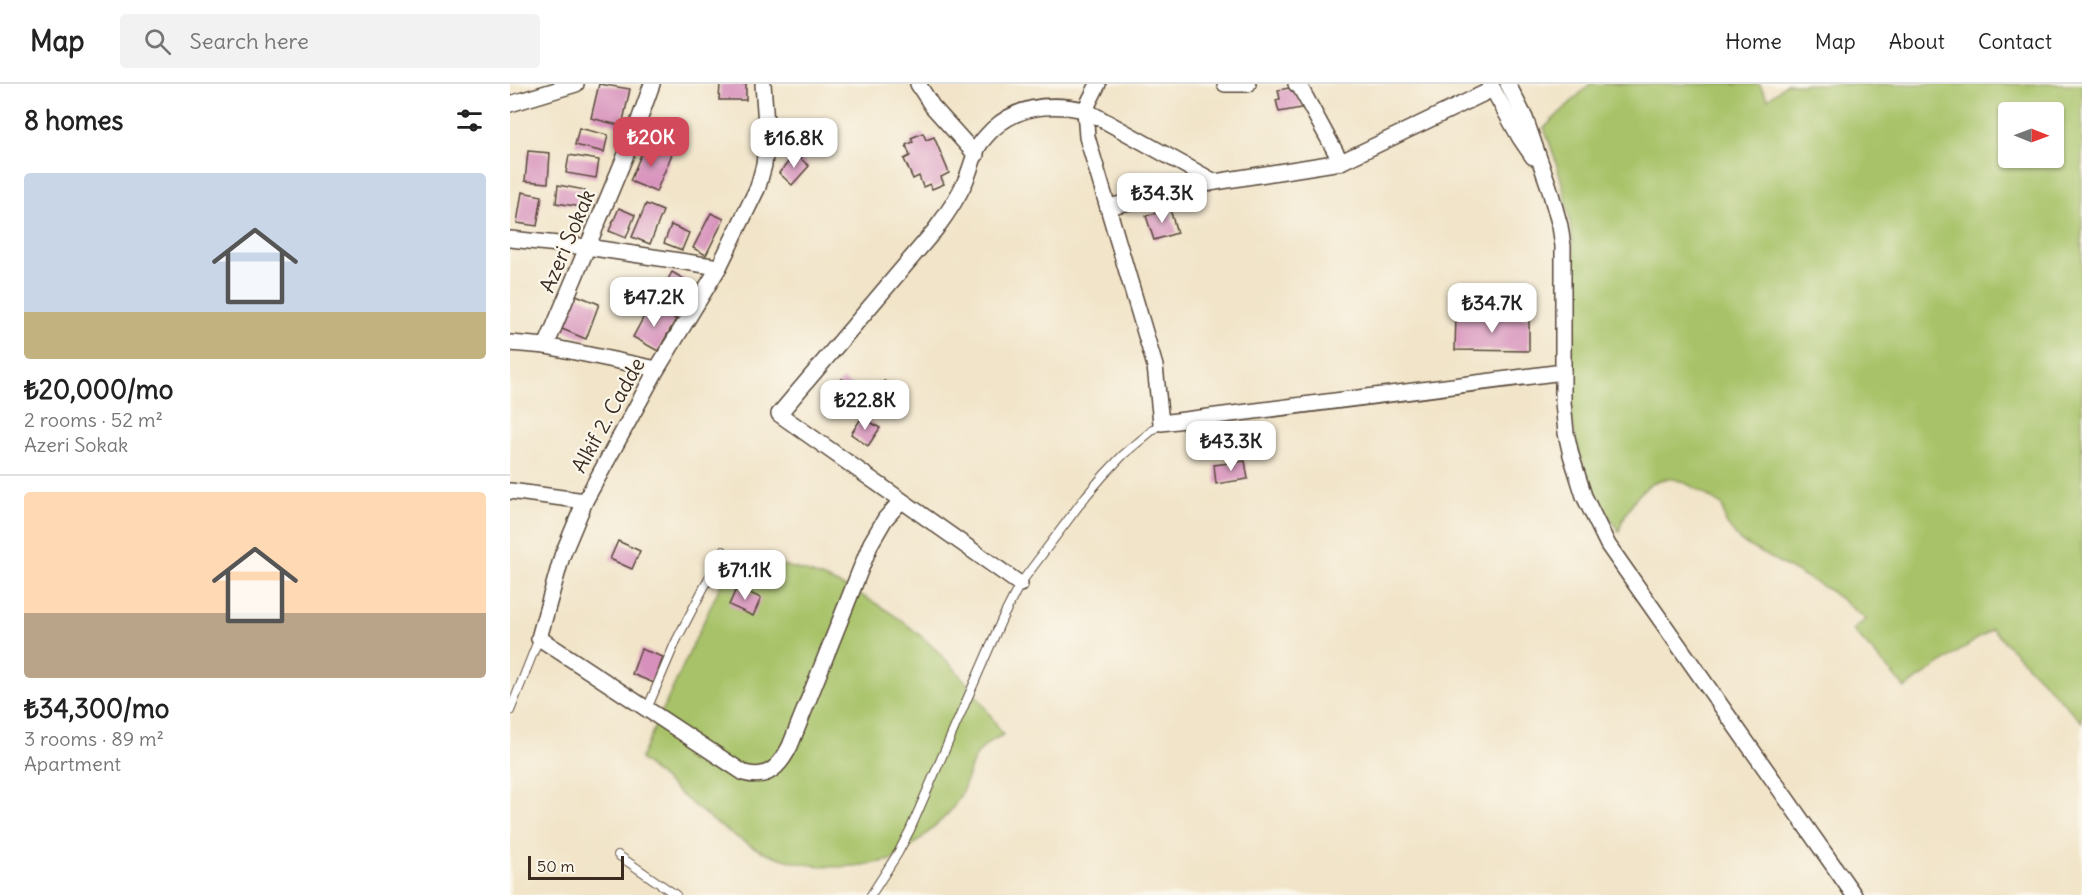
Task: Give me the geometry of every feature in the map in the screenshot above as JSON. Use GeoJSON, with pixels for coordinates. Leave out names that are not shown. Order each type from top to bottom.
{"type":"FeatureCollection","features":[{"type":"Feature","properties":{"kind":"street"},"geometry":{"type":"LineString","coordinates":[[510,104],[576,84]]}},
{"type":"Feature","properties":{"kind":"street","name":"Azeri Sokak"},"geometry":{"type":"LineString","coordinates":[[546,346],[632,140],[652,84]]}},
{"type":"Feature","properties":{"kind":"street","name":"Alkif 2. Cadde"},"geometry":{"type":"LineString","coordinates":[[539,638],[562,556],[585,501],[657,369],[719,267],[758,187],[767,136],[763,84]]}},
{"type":"Feature","properties":{"kind":"street"},"geometry":{"type":"LineString","coordinates":[[918,84],[932,106],[976,155]]}},
{"type":"Feature","properties":{"kind":"street"},"geometry":{"type":"LineString","coordinates":[[1098,84],[1085,110],[1087,137],[1155,366],[1161,423],[1563,372]]}},
{"type":"Feature","properties":{"kind":"street"},"geometry":{"type":"LineString","coordinates":[[1225,84],[1248,84]]}},
{"type":"Feature","properties":{"kind":"street"},"geometry":{"type":"LineString","coordinates":[[1296,84],[1300,87],[1341,162]]}},
{"type":"Feature","properties":{"kind":"street"},"geometry":{"type":"LineString","coordinates":[[1508,84],[1525,118],[1556,207],[1563,246],[1564,417],[1571,455],[1584,496],[1599,529],[1854,895]]}},
{"type":"Feature","properties":{"kind":"street"},"geometry":{"type":"LineString","coordinates":[[1108,207],[1215,182],[1341,162],[1491,87],[1520,138],[1542,170]]}},
{"type":"Feature","properties":{"kind":"street"},"geometry":{"type":"LineString","coordinates":[[1020,584],[780,414],[935,230],[956,199],[979,146],[987,135],[1007,118],[1019,112],[1053,105],[1085,110],[1215,182]]}},
{"type":"Feature","properties":{"kind":"street"},"geometry":{"type":"LineString","coordinates":[[510,239],[588,247],[719,267]]}},
{"type":"Feature","properties":{"kind":"street"},"geometry":{"type":"LineString","coordinates":[[510,343],[546,346],[657,369]]}},
{"type":"Feature","properties":{"kind":"street"},"geometry":{"type":"LineString","coordinates":[[510,491],[585,501]]}},
{"type":"Feature","properties":{"kind":"street"},"geometry":{"type":"LineString","coordinates":[[539,638],[744,773],[758,775],[770,772],[780,764],[790,746],[871,543],[885,519],[901,501]]}},
{"type":"Feature","properties":{"kind":"lane"},"geometry":{"type":"LineString","coordinates":[[871,895],[910,830],[1002,619],[1020,584],[1086,495],[1130,450],[1161,423]]}},
{"type":"Feature","properties":{"kind":"lane"},"geometry":{"type":"LineString","coordinates":[[647,710],[676,641],[723,551]]}},
{"type":"Feature","properties":{"kind":"lane"},"geometry":{"type":"LineString","coordinates":[[510,711],[539,638]]}},
{"type":"Feature","properties":{"kind":"lane"},"geometry":{"type":"LineString","coordinates":[[618,855],[676,895]]}},
{"type":"Feature","properties":{"kind":"green space"},"geometry":{"type":"Polygon","coordinates":[[[1590,84],[1759,84],[1768,99],[1786,84],[2082,84],[2082,722],[1992,629],[1905,688],[1853,630],[1866,619],[1829,590],[1740,541],[1726,523],[1722,505],[1683,482],[1666,479],[1657,481],[1648,487],[1627,512],[1619,531],[1596,493],[1574,432],[1569,389],[1576,299],[1574,248],[1563,187],[1544,128],[1590,84]]]}},
{"type":"Feature","properties":{"kind":"green space"},"geometry":{"type":"Polygon","coordinates":[[[734,556],[777,564],[818,576],[856,592],[890,612],[922,637],[952,666],[979,698],[1003,735],[990,742],[974,759],[963,789],[951,810],[925,836],[896,858],[840,867],[807,864],[774,856],[743,841],[716,823],[640,759],[734,556]]]}},
{"type":"Feature","properties":{"kind":"building"},"geometry":{"type":"Polygon","coordinates":[[[599,84],[630,89],[622,126],[591,118],[599,84]]]}},
{"type":"Feature","properties":{"kind":"building"},"geometry":{"type":"Polygon","coordinates":[[[720,84],[746,84],[746,100],[719,100],[720,84]]]}},
{"type":"Feature","properties":{"kind":"building"},"geometry":{"type":"Polygon","coordinates":[[[1294,87],[1296,96],[1300,95],[1302,108],[1279,112],[1276,100],[1280,99],[1278,90],[1294,87]]]}},
{"type":"Feature","properties":{"kind":"building"},"geometry":{"type":"Polygon","coordinates":[[[579,128],[608,135],[604,152],[575,145],[579,128]]]}},
{"type":"Feature","properties":{"kind":"building"},"geometry":{"type":"Polygon","coordinates":[[[923,133],[926,140],[934,137],[949,173],[941,177],[944,184],[932,189],[930,184],[923,187],[919,176],[913,179],[904,159],[910,156],[906,145],[913,142],[911,138],[923,133]]]}},
{"type":"Feature","properties":{"kind":"building"},"geometry":{"type":"Polygon","coordinates":[[[646,143],[672,154],[656,192],[630,181],[646,143]]]}},
{"type":"Feature","properties":{"kind":"building"},"geometry":{"type":"Polygon","coordinates":[[[528,151],[550,153],[548,183],[525,181],[528,151]]]}},
{"type":"Feature","properties":{"kind":"building"},"geometry":{"type":"Polygon","coordinates":[[[795,154],[809,166],[792,185],[779,173],[795,154]]]}},
{"type":"Feature","properties":{"kind":"building"},"geometry":{"type":"Polygon","coordinates":[[[569,155],[599,160],[596,178],[566,173],[569,155]]]}},
{"type":"Feature","properties":{"kind":"building"},"geometry":{"type":"Polygon","coordinates":[[[558,185],[585,190],[582,207],[556,203],[558,185]]]}},
{"type":"Feature","properties":{"kind":"building"},"geometry":{"type":"Polygon","coordinates":[[[522,192],[542,196],[537,226],[517,223],[522,192]]]}},
{"type":"Feature","properties":{"kind":"building"},"geometry":{"type":"Polygon","coordinates":[[[646,204],[663,211],[650,244],[632,237],[646,204]]]}},
{"type":"Feature","properties":{"kind":"building"},"geometry":{"type":"Polygon","coordinates":[[[619,208],[635,215],[626,238],[609,231],[619,208]]]}},
{"type":"Feature","properties":{"kind":"building"},"geometry":{"type":"Polygon","coordinates":[[[1170,209],[1177,233],[1154,240],[1146,216],[1170,209]]]}},
{"type":"Feature","properties":{"kind":"building"},"geometry":{"type":"Polygon","coordinates":[[[711,213],[724,219],[706,255],[693,248],[711,213]]]}},
{"type":"Feature","properties":{"kind":"building"},"geometry":{"type":"Polygon","coordinates":[[[671,225],[689,233],[682,250],[664,243],[671,225]]]}},
{"type":"Feature","properties":{"kind":"building"},"geometry":{"type":"Polygon","coordinates":[[[672,272],[691,283],[679,305],[660,294],[672,272]]]}},
{"type":"Feature","properties":{"kind":"building"},"geometry":{"type":"Polygon","coordinates":[[[576,295],[599,304],[586,339],[562,329],[576,295]]]}},
{"type":"Feature","properties":{"kind":"building"},"geometry":{"type":"Polygon","coordinates":[[[650,305],[676,319],[658,351],[633,337],[650,305]]]}},
{"type":"Feature","properties":{"kind":"building"},"geometry":{"type":"Polygon","coordinates":[[[1456,316],[1529,317],[1529,351],[1455,350],[1456,316]]]}},
{"type":"Feature","properties":{"kind":"building"},"geometry":{"type":"Polygon","coordinates":[[[842,379],[859,390],[847,408],[830,396],[842,379]]]}},
{"type":"Feature","properties":{"kind":"building"},"geometry":{"type":"Polygon","coordinates":[[[884,381],[901,392],[890,410],[872,398],[884,381]]]}},
{"type":"Feature","properties":{"kind":"building"},"geometry":{"type":"Polygon","coordinates":[[[862,417],[880,428],[868,446],[851,434],[862,417]]]}},
{"type":"Feature","properties":{"kind":"building"},"geometry":{"type":"Polygon","coordinates":[[[1239,431],[1242,450],[1210,454],[1208,435],[1239,431]]]}},
{"type":"Feature","properties":{"kind":"building"},"geometry":{"type":"Polygon","coordinates":[[[1245,461],[1248,479],[1216,484],[1214,465],[1245,461]]]}},
{"type":"Feature","properties":{"kind":"building"},"geometry":{"type":"Polygon","coordinates":[[[618,541],[640,551],[632,569],[610,559],[618,541]]]}},
{"type":"Feature","properties":{"kind":"building"},"geometry":{"type":"Polygon","coordinates":[[[737,587],[761,598],[753,616],[729,605],[737,587]]]}},
{"type":"Feature","properties":{"kind":"building"},"geometry":{"type":"Polygon","coordinates":[[[641,649],[663,657],[654,683],[632,674],[641,649]]]}}]}
